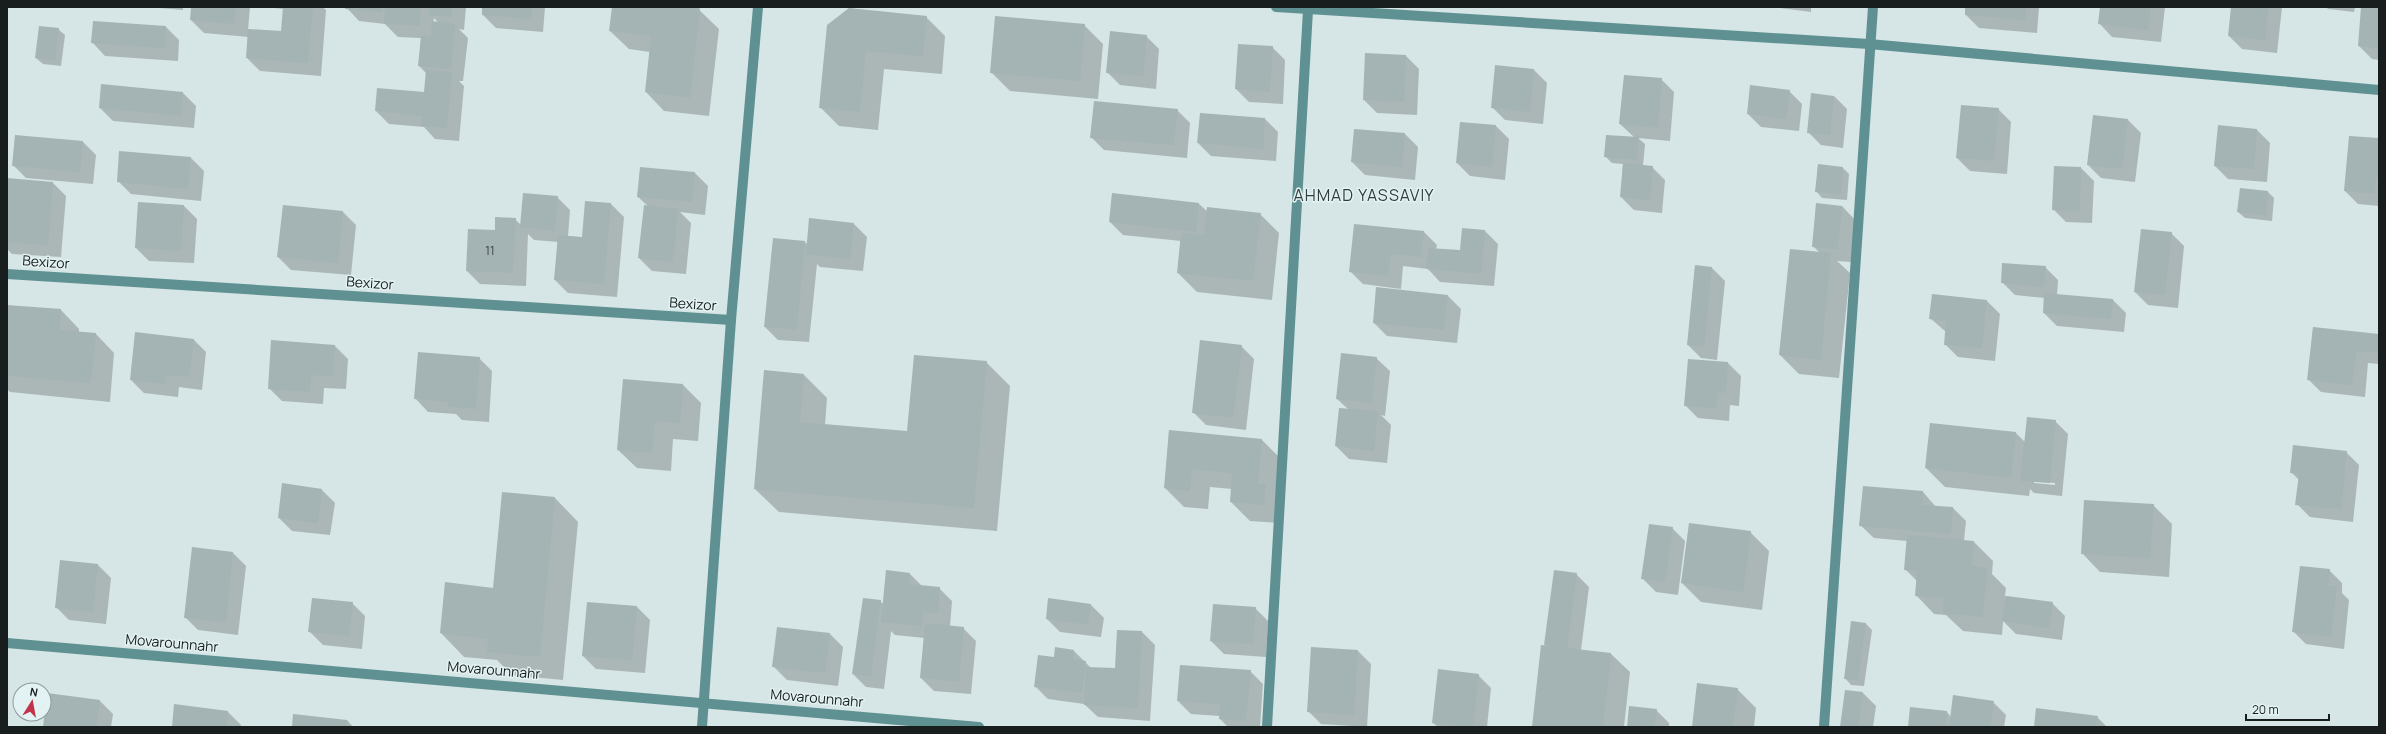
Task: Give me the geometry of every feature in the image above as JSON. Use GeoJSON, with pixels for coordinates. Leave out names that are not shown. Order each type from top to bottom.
{"type":"FeatureCollection","features":[{"type":"Feature","properties":{"kind":"street"},"geometry":{"type":"LineString","coordinates":[[702,727],[731,320],[758,7]]}},
{"type":"Feature","properties":{"kind":"street"},"geometry":{"type":"LineString","coordinates":[[1276,7],[1869,44],[2379,90]]}},
{"type":"Feature","properties":{"kind":"street"},"geometry":{"type":"LineString","coordinates":[[1824,727],[1869,44],[1873,7]]}},
{"type":"Feature","properties":{"kind":"street"},"geometry":{"type":"LineString","coordinates":[[1266,727],[1308,10]]}},
{"type":"Feature","properties":{"kind":"street","name":"Bexizor"},"geometry":{"type":"LineString","coordinates":[[7,274],[731,320]]}},
{"type":"Feature","properties":{"kind":"street","name":"Movarounnahr"},"geometry":{"type":"LineString","coordinates":[[7,643],[704,702],[979,727]]}},
{"type":"Feature","properties":{"kind":"building"},"geometry":{"type":"Polygon","coordinates":[[[191,7],[236,7],[234,24],[190,20],[191,7]]]}},
{"type":"Feature","properties":{"kind":"building"},"geometry":{"type":"Polygon","coordinates":[[[283,7],[313,7],[308,63],[246,58],[248,29],[281,31],[283,7]]]}},
{"type":"Feature","properties":{"kind":"building"},"geometry":{"type":"Polygon","coordinates":[[[345,7],[383,7],[382,12],[345,9],[345,7]]]}},
{"type":"Feature","properties":{"kind":"building"},"geometry":{"type":"Polygon","coordinates":[[[385,7],[421,7],[419,26],[384,24],[385,7]]]}},
{"type":"Feature","properties":{"kind":"building"},"geometry":{"type":"Polygon","coordinates":[[[430,7],[452,7],[451,17],[429,15],[430,7]]]}},
{"type":"Feature","properties":{"kind":"building"},"geometry":{"type":"Polygon","coordinates":[[[482,7],[532,7],[531,19],[482,15],[482,7]]]}},
{"type":"Feature","properties":{"kind":"building"},"geometry":{"type":"Polygon","coordinates":[[[612,7],[698,7],[700,9],[690,98],[645,92],[651,36],[609,31],[612,7]]]}},
{"type":"Feature","properties":{"kind":"building"},"geometry":{"type":"Polygon","coordinates":[[[1965,7],[2026,7],[2025,20],[1965,15],[1965,7]]]}},
{"type":"Feature","properties":{"kind":"building"},"geometry":{"type":"Polygon","coordinates":[[[2100,7],[2151,7],[2148,30],[2098,24],[2100,7]]]}},
{"type":"Feature","properties":{"kind":"building"},"geometry":{"type":"Polygon","coordinates":[[[2231,7],[2268,7],[2265,40],[2228,36],[2231,7]]]}},
{"type":"Feature","properties":{"kind":"building"},"geometry":{"type":"Polygon","coordinates":[[[2361,7],[2379,7],[2379,48],[2358,46],[2361,7]]]}},
{"type":"Feature","properties":{"kind":"building"},"geometry":{"type":"Polygon","coordinates":[[[849,8],[927,16],[923,56],[866,51],[860,112],[819,108],[827,25],[849,8]]]}},
{"type":"Feature","properties":{"kind":"building"},"geometry":{"type":"Polygon","coordinates":[[[995,16],[1085,24],[1080,81],[990,73],[995,16]]]}},
{"type":"Feature","properties":{"kind":"building"},"geometry":{"type":"Polygon","coordinates":[[[93,21],[166,26],[165,48],[91,43],[93,21]]]}},
{"type":"Feature","properties":{"kind":"building"},"geometry":{"type":"Polygon","coordinates":[[[432,21],[455,24],[451,69],[418,66],[421,36],[431,37],[432,21]]]}},
{"type":"Feature","properties":{"kind":"building"},"geometry":{"type":"Polygon","coordinates":[[[39,26],[59,28],[55,60],[35,58],[39,26]]]}},
{"type":"Feature","properties":{"kind":"building"},"geometry":{"type":"Polygon","coordinates":[[[1110,31],[1147,35],[1143,76],[1106,73],[1110,31]]]}},
{"type":"Feature","properties":{"kind":"building"},"geometry":{"type":"Polygon","coordinates":[[[1238,44],[1273,46],[1270,92],[1235,89],[1238,44]]]}},
{"type":"Feature","properties":{"kind":"building"},"geometry":{"type":"Polygon","coordinates":[[[1365,53],[1406,55],[1404,102],[1363,100],[1365,53]]]}},
{"type":"Feature","properties":{"kind":"building"},"geometry":{"type":"Polygon","coordinates":[[[1495,65],[1534,69],[1530,112],[1491,108],[1495,65]]]}},
{"type":"Feature","properties":{"kind":"building"},"geometry":{"type":"Polygon","coordinates":[[[426,70],[452,72],[447,128],[421,126],[422,116],[375,111],[377,88],[424,92],[426,70]]]}},
{"type":"Feature","properties":{"kind":"building"},"geometry":{"type":"Polygon","coordinates":[[[1624,75],[1662,78],[1658,128],[1619,124],[1624,75]]]}},
{"type":"Feature","properties":{"kind":"building"},"geometry":{"type":"Polygon","coordinates":[[[101,84],[183,92],[181,116],[99,108],[101,84]]]}},
{"type":"Feature","properties":{"kind":"building"},"geometry":{"type":"Polygon","coordinates":[[[1750,85],[1790,90],[1786,119],[1747,114],[1750,85]]]}},
{"type":"Feature","properties":{"kind":"building"},"geometry":{"type":"Polygon","coordinates":[[[1811,93],[1834,96],[1830,135],[1807,133],[1811,93]]]}},
{"type":"Feature","properties":{"kind":"building"},"geometry":{"type":"Polygon","coordinates":[[[1094,101],[1178,109],[1174,145],[1090,138],[1094,101]]]}},
{"type":"Feature","properties":{"kind":"building"},"geometry":{"type":"Polygon","coordinates":[[[1961,105],[1999,108],[1994,161],[1956,158],[1961,105]]]}},
{"type":"Feature","properties":{"kind":"building"},"geometry":{"type":"Polygon","coordinates":[[[1200,113],[1265,118],[1263,149],[1197,143],[1200,113]]]}},
{"type":"Feature","properties":{"kind":"building"},"geometry":{"type":"Polygon","coordinates":[[[2093,115],[2128,119],[2122,169],[2087,165],[2093,115]]]}},
{"type":"Feature","properties":{"kind":"building"},"geometry":{"type":"Polygon","coordinates":[[[1460,122],[1496,125],[1492,167],[1456,163],[1460,122]]]}},
{"type":"Feature","properties":{"kind":"building"},"geometry":{"type":"Polygon","coordinates":[[[2218,125],[2257,129],[2254,169],[2214,166],[2218,125]]]}},
{"type":"Feature","properties":{"kind":"building"},"geometry":{"type":"Polygon","coordinates":[[[1354,129],[1405,133],[1402,167],[1351,162],[1354,129]]]}},
{"type":"Feature","properties":{"kind":"building"},"geometry":{"type":"Polygon","coordinates":[[[15,135],[83,141],[80,172],[12,166],[15,135]]]}},
{"type":"Feature","properties":{"kind":"building"},"geometry":{"type":"Polygon","coordinates":[[[1606,135],[1639,137],[1637,160],[1604,157],[1606,135]]]}},
{"type":"Feature","properties":{"kind":"building"},"geometry":{"type":"Polygon","coordinates":[[[2349,136],[2379,138],[2379,178],[2376,178],[2375,194],[2344,191],[2349,136]]]}},
{"type":"Feature","properties":{"kind":"building"},"geometry":{"type":"Polygon","coordinates":[[[119,151],[191,157],[188,189],[117,182],[119,151]]]}},
{"type":"Feature","properties":{"kind":"building"},"geometry":{"type":"Polygon","coordinates":[[[1623,163],[1653,166],[1650,200],[1620,197],[1623,163]]]}},
{"type":"Feature","properties":{"kind":"building"},"geometry":{"type":"Polygon","coordinates":[[[1818,164],[1843,167],[1841,194],[1815,192],[1818,164]]]}},
{"type":"Feature","properties":{"kind":"building"},"geometry":{"type":"Polygon","coordinates":[[[2054,166],[2081,167],[2080,211],[2052,210],[2054,166]]]}},
{"type":"Feature","properties":{"kind":"building"},"geometry":{"type":"Polygon","coordinates":[[[640,167],[695,172],[692,202],[637,197],[640,167]]]}},
{"type":"Feature","properties":{"kind":"building"},"geometry":{"type":"Polygon","coordinates":[[[7,178],[53,182],[48,245],[7,242],[7,178]]]}},
{"type":"Feature","properties":{"kind":"building"},"geometry":{"type":"Polygon","coordinates":[[[2240,188],[2268,191],[2266,215],[2237,212],[2240,188]]]}},
{"type":"Feature","properties":{"kind":"building"},"geometry":{"type":"Polygon","coordinates":[[[523,193],[558,196],[555,231],[520,227],[523,193]]]}},
{"type":"Feature","properties":{"kind":"building"},"geometry":{"type":"Polygon","coordinates":[[[1112,193],[1199,203],[1196,232],[1109,222],[1112,193]]]}},
{"type":"Feature","properties":{"kind":"building"},"geometry":{"type":"Polygon","coordinates":[[[585,201],[611,203],[604,284],[554,280],[558,235],[582,237],[585,201]]]}},
{"type":"Feature","properties":{"kind":"building"},"geometry":{"type":"Polygon","coordinates":[[[138,202],[184,205],[181,251],[135,248],[138,202]]]}},
{"type":"Feature","properties":{"kind":"building"},"geometry":{"type":"Polygon","coordinates":[[[1816,203],[1842,206],[1838,249],[1812,247],[1816,203]]]}},
{"type":"Feature","properties":{"kind":"building"},"geometry":{"type":"Polygon","coordinates":[[[283,205],[343,211],[338,263],[277,257],[283,205]]]}},
{"type":"Feature","properties":{"kind":"building"},"geometry":{"type":"Polygon","coordinates":[[[644,205],[678,209],[673,262],[638,258],[644,205]]]}},
{"type":"Feature","properties":{"kind":"building"},"geometry":{"type":"Polygon","coordinates":[[[1207,207],[1261,213],[1253,281],[1177,273],[1181,233],[1204,235],[1207,207]]]}},
{"type":"Feature","properties":{"kind":"building"},"geometry":{"type":"Polygon","coordinates":[[[495,217],[516,218],[513,273],[466,271],[468,229],[495,230],[495,217]]]}},
{"type":"Feature","properties":{"kind":"building"},"geometry":{"type":"Polygon","coordinates":[[[809,218],[854,223],[850,259],[806,254],[809,218]]]}},
{"type":"Feature","properties":{"kind":"building"},"geometry":{"type":"Polygon","coordinates":[[[1354,224],[1424,231],[1421,257],[1391,254],[1388,276],[1349,272],[1354,224]]]}},
{"type":"Feature","properties":{"kind":"building"},"geometry":{"type":"Polygon","coordinates":[[[1462,228],[1485,230],[1481,274],[1426,269],[1428,248],[1460,250],[1462,228]]]}},
{"type":"Feature","properties":{"kind":"building"},"geometry":{"type":"Polygon","coordinates":[[[2141,229],[2172,232],[2165,295],[2134,292],[2141,229]]]}},
{"type":"Feature","properties":{"kind":"building"},"geometry":{"type":"Polygon","coordinates":[[[773,238],[805,241],[797,330],[764,327],[773,238]]]}},
{"type":"Feature","properties":{"kind":"building"},"geometry":{"type":"Polygon","coordinates":[[[1790,249],[1831,253],[1821,360],[1779,355],[1790,249]]]}},
{"type":"Feature","properties":{"kind":"building"},"geometry":{"type":"Polygon","coordinates":[[[2002,263],[2046,266],[2044,287],[2001,283],[2002,263]]]}},
{"type":"Feature","properties":{"kind":"building"},"geometry":{"type":"Polygon","coordinates":[[[1695,265],[1712,267],[1704,347],[1687,345],[1695,265]]]}},
{"type":"Feature","properties":{"kind":"building"},"geometry":{"type":"Polygon","coordinates":[[[1376,287],[1448,295],[1444,330],[1373,323],[1376,287]]]}},
{"type":"Feature","properties":{"kind":"building"},"geometry":{"type":"Polygon","coordinates":[[[2044,293],[2113,299],[2111,319],[2043,313],[2044,293]]]}},
{"type":"Feature","properties":{"kind":"building"},"geometry":{"type":"Polygon","coordinates":[[[1932,294],[1987,300],[1982,348],[1944,345],[1946,321],[1929,319],[1932,294]]]}},
{"type":"Feature","properties":{"kind":"building"},"geometry":{"type":"Polygon","coordinates":[[[7,305],[61,309],[59,330],[96,333],[91,383],[7,376],[7,305]]]}},
{"type":"Feature","properties":{"kind":"building"},"geometry":{"type":"Polygon","coordinates":[[[2313,327],[2379,334],[2378,353],[2356,351],[2352,385],[2307,380],[2313,327]]]}},
{"type":"Feature","properties":{"kind":"building"},"geometry":{"type":"Polygon","coordinates":[[[135,332],[194,339],[189,377],[166,375],[165,384],[130,380],[135,332]]]}},
{"type":"Feature","properties":{"kind":"building"},"geometry":{"type":"Polygon","coordinates":[[[271,340],[335,345],[333,377],[311,375],[310,392],[268,389],[271,340]]]}},
{"type":"Feature","properties":{"kind":"building"},"geometry":{"type":"Polygon","coordinates":[[[1200,340],[1242,345],[1233,418],[1192,413],[1200,340]]]}},
{"type":"Feature","properties":{"kind":"building"},"geometry":{"type":"Polygon","coordinates":[[[418,352],[480,357],[476,409],[448,407],[448,402],[414,399],[418,352]]]}},
{"type":"Feature","properties":{"kind":"building"},"geometry":{"type":"Polygon","coordinates":[[[1341,353],[1377,357],[1372,403],[1336,399],[1341,353]]]}},
{"type":"Feature","properties":{"kind":"building"},"geometry":{"type":"Polygon","coordinates":[[[914,355],[987,361],[974,508],[754,489],[764,370],[804,374],[800,422],[907,431],[914,355]]]}},
{"type":"Feature","properties":{"kind":"building"},"geometry":{"type":"Polygon","coordinates":[[[1688,359],[1728,362],[1726,393],[1718,392],[1716,408],[1684,406],[1688,359]]]}},
{"type":"Feature","properties":{"kind":"building"},"geometry":{"type":"Polygon","coordinates":[[[623,379],[683,384],[680,423],[655,421],[652,453],[617,450],[623,379]]]}},
{"type":"Feature","properties":{"kind":"building"},"geometry":{"type":"Polygon","coordinates":[[[1339,408],[1378,411],[1374,451],[1335,446],[1339,408]]]}},
{"type":"Feature","properties":{"kind":"building"},"geometry":{"type":"Polygon","coordinates":[[[2027,417],[2056,420],[2050,483],[2020,481],[2027,417]]]}},
{"type":"Feature","properties":{"kind":"building"},"geometry":{"type":"Polygon","coordinates":[[[1930,423],[2016,432],[2011,478],[1925,468],[1930,423]]]}},
{"type":"Feature","properties":{"kind":"building"},"geometry":{"type":"Polygon","coordinates":[[[1169,430],[1262,439],[1258,484],[1266,485],[1264,505],[1230,502],[1232,473],[1192,469],[1190,491],[1164,488],[1169,430]]]}},
{"type":"Feature","properties":{"kind":"building"},"geometry":{"type":"Polygon","coordinates":[[[2293,445],[2347,451],[2341,509],[2295,505],[2299,474],[2290,473],[2293,445]]]}},
{"type":"Feature","properties":{"kind":"building"},"geometry":{"type":"Polygon","coordinates":[[[282,483],[322,489],[318,523],[278,518],[282,483]]]}},
{"type":"Feature","properties":{"kind":"building"},"geometry":{"type":"Polygon","coordinates":[[[1863,486],[1923,491],[1922,505],[1953,507],[1951,534],[1859,526],[1863,486]]]}},
{"type":"Feature","properties":{"kind":"building"},"geometry":{"type":"Polygon","coordinates":[[[502,492],[555,497],[540,657],[487,652],[488,639],[440,633],[445,582],[493,588],[502,492]]]}},
{"type":"Feature","properties":{"kind":"building"},"geometry":{"type":"Polygon","coordinates":[[[2084,500],[2154,504],[2150,558],[2081,554],[2084,500]]]}},
{"type":"Feature","properties":{"kind":"building"},"geometry":{"type":"Polygon","coordinates":[[[1689,523],[1751,531],[1743,592],[1681,583],[1689,523]]]}},
{"type":"Feature","properties":{"kind":"building"},"geometry":{"type":"Polygon","coordinates":[[[1649,524],[1673,527],[1665,582],[1641,579],[1649,524]]]}},
{"type":"Feature","properties":{"kind":"building"},"geometry":{"type":"Polygon","coordinates":[[[1907,535],[1974,541],[1972,566],[1987,568],[1983,617],[1943,613],[1944,598],[1915,596],[1917,571],[1904,570],[1907,535]]]}},
{"type":"Feature","properties":{"kind":"building"},"geometry":{"type":"Polygon","coordinates":[[[192,547],[233,552],[226,622],[184,618],[192,547]]]}},
{"type":"Feature","properties":{"kind":"building"},"geometry":{"type":"Polygon","coordinates":[[[60,560],[98,564],[93,612],[55,608],[60,560]]]}},
{"type":"Feature","properties":{"kind":"building"},"geometry":{"type":"Polygon","coordinates":[[[2300,566],[2330,569],[2328,586],[2337,586],[2331,637],[2292,632],[2300,566]]]}},
{"type":"Feature","properties":{"kind":"building"},"geometry":{"type":"Polygon","coordinates":[[[886,570],[910,573],[909,584],[940,587],[938,613],[923,612],[922,626],[881,622],[886,570]]]}},
{"type":"Feature","properties":{"kind":"building"},"geometry":{"type":"Polygon","coordinates":[[[1554,570],[1577,573],[1567,648],[1611,653],[1603,727],[1532,727],[1541,645],[1549,646],[1544,645],[1554,570]]]}},
{"type":"Feature","properties":{"kind":"building"},"geometry":{"type":"Polygon","coordinates":[[[2006,596],[2053,602],[2049,628],[2002,621],[2006,596]]]}},
{"type":"Feature","properties":{"kind":"building"},"geometry":{"type":"Polygon","coordinates":[[[312,598],[353,602],[349,636],[308,632],[312,598]]]}},
{"type":"Feature","properties":{"kind":"building"},"geometry":{"type":"Polygon","coordinates":[[[863,598],[881,600],[871,677],[852,674],[863,598]]]}},
{"type":"Feature","properties":{"kind":"building"},"geometry":{"type":"Polygon","coordinates":[[[1048,598],[1091,604],[1088,625],[1046,619],[1048,598]]]}},
{"type":"Feature","properties":{"kind":"building"},"geometry":{"type":"Polygon","coordinates":[[[587,602],[637,606],[632,660],[582,656],[587,602]]]}},
{"type":"Feature","properties":{"kind":"building"},"geometry":{"type":"Polygon","coordinates":[[[1213,604],[1256,607],[1253,644],[1210,641],[1213,604]]]}},
{"type":"Feature","properties":{"kind":"building"},"geometry":{"type":"Polygon","coordinates":[[[1851,621],[1866,623],[1858,680],[1844,679],[1851,621]]]}},
{"type":"Feature","properties":{"kind":"building"},"geometry":{"type":"Polygon","coordinates":[[[925,623],[964,627],[959,682],[920,678],[925,623]]]}},
{"type":"Feature","properties":{"kind":"building"},"geometry":{"type":"Polygon","coordinates":[[[777,627],[830,633],[825,673],[772,667],[777,627]]]}},
{"type":"Feature","properties":{"kind":"building"},"geometry":{"type":"Polygon","coordinates":[[[1117,630],[1142,631],[1138,708],[1084,705],[1086,667],[1115,668],[1117,630]]]}},
{"type":"Feature","properties":{"kind":"building"},"geometry":{"type":"Polygon","coordinates":[[[1055,647],[1074,650],[1073,659],[1086,661],[1082,693],[1034,687],[1038,655],[1054,657],[1055,647]]]}},
{"type":"Feature","properties":{"kind":"building"},"geometry":{"type":"Polygon","coordinates":[[[1311,647],[1358,650],[1354,715],[1307,712],[1311,647]]]}},
{"type":"Feature","properties":{"kind":"building"},"geometry":{"type":"Polygon","coordinates":[[[1180,665],[1251,670],[1246,721],[1219,719],[1220,704],[1177,701],[1180,665]]]}},
{"type":"Feature","properties":{"kind":"building"},"geometry":{"type":"Polygon","coordinates":[[[1438,669],[1479,674],[1473,727],[1432,723],[1438,669]]]}},
{"type":"Feature","properties":{"kind":"building"},"geometry":{"type":"Polygon","coordinates":[[[1697,683],[1738,688],[1733,727],[1692,727],[1697,683]]]}},
{"type":"Feature","properties":{"kind":"building"},"geometry":{"type":"Polygon","coordinates":[[[1845,690],[1863,692],[1858,727],[1840,727],[1845,690]]]}},
{"type":"Feature","properties":{"kind":"building"},"geometry":{"type":"Polygon","coordinates":[[[52,694],[100,700],[96,727],[43,727],[44,722],[52,722],[52,694]]]}},
{"type":"Feature","properties":{"kind":"building"},"geometry":{"type":"Polygon","coordinates":[[[1953,695],[1994,701],[1990,727],[1949,727],[1953,695]]]}},
{"type":"Feature","properties":{"kind":"building"},"geometry":{"type":"Polygon","coordinates":[[[174,704],[228,711],[227,727],[172,727],[174,704]]]}},
{"type":"Feature","properties":{"kind":"building"},"geometry":{"type":"Polygon","coordinates":[[[1629,706],[1657,709],[1654,727],[1627,727],[1629,706]]]}},
{"type":"Feature","properties":{"kind":"building"},"geometry":{"type":"Polygon","coordinates":[[[1910,707],[1947,711],[1946,727],[1908,727],[1910,707]]]}},
{"type":"Feature","properties":{"kind":"building"},"geometry":{"type":"Polygon","coordinates":[[[2036,708],[2098,716],[2096,727],[2034,727],[2036,708]]]}},
{"type":"Feature","properties":{"kind":"building"},"geometry":{"type":"Polygon","coordinates":[[[293,714],[347,720],[346,727],[292,727],[293,714]]]}},
{"type":"Feature","properties":{"kind":"district","name":"AHMAD YASSAVIY"},"geometry":{"type":"Point","coordinates":[1364,195]}}]}
